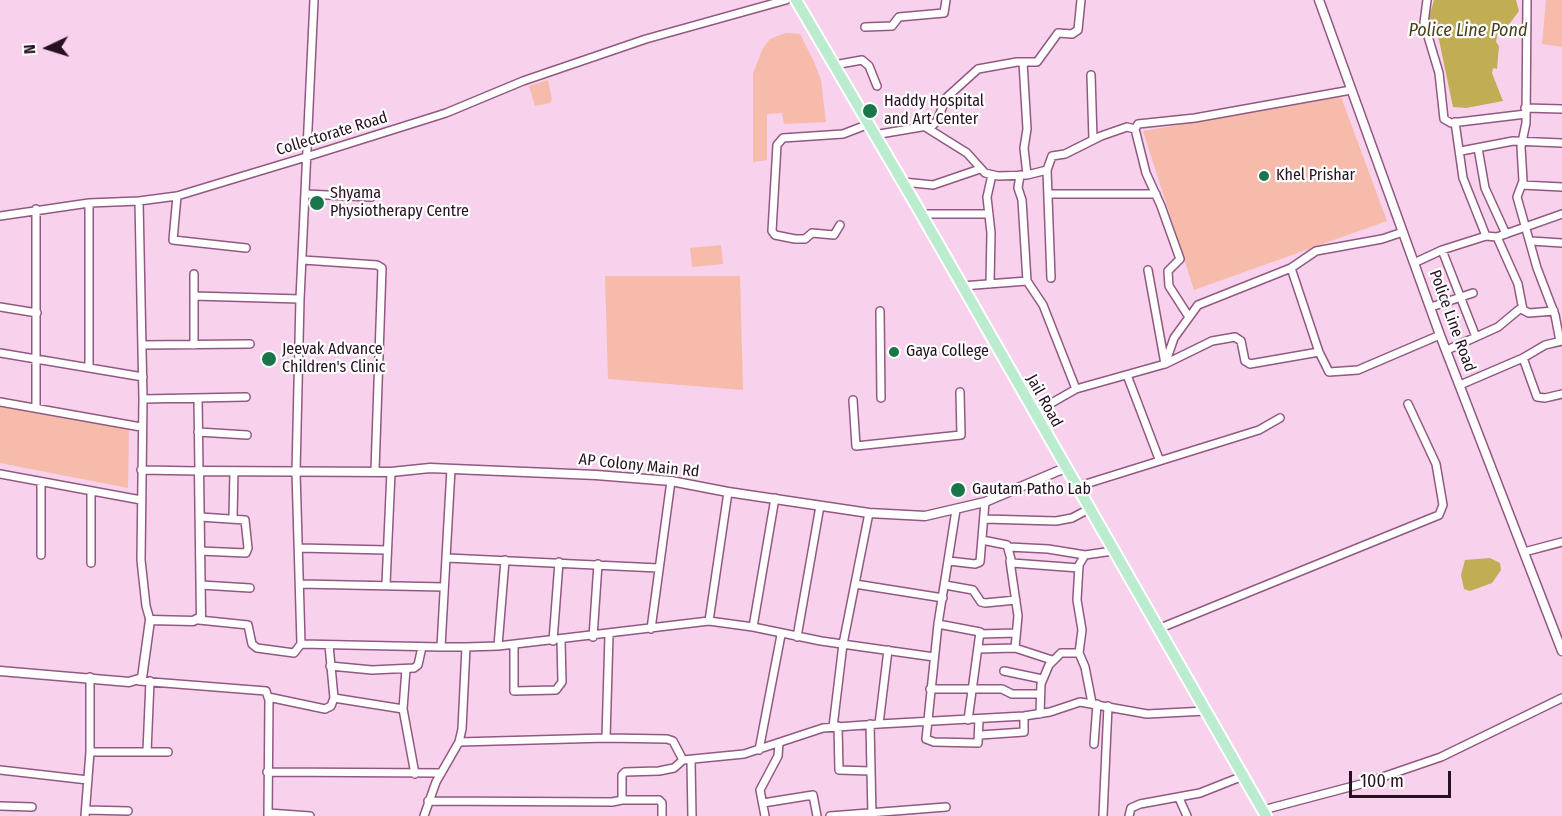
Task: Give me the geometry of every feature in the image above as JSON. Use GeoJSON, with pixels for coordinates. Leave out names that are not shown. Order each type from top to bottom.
{"type":"FeatureCollection","features":[{"type":"Feature","properties":{"kind":"main road","name":"Jail Road"},"geometry":{"type":"LineString","coordinates":[[796,0],[922,214],[1065,468],[1265,813]]}},
{"type":"Feature","properties":{"kind":"street"},"geometry":{"type":"LineString","coordinates":[[150,620],[199,620],[248,625],[252,644],[257,648],[294,653],[301,644],[296,472],[300,299],[314,0]]}},
{"type":"Feature","properties":{"kind":"street","name":"Collectorate Road"},"geometry":{"type":"LineString","coordinates":[[0,216],[89,203],[139,201],[177,196],[446,113],[523,81],[646,39],[786,0]]}},
{"type":"Feature","properties":{"kind":"street"},"geometry":{"type":"LineString","coordinates":[[865,27],[892,26],[899,16],[944,13],[946,0]]}},
{"type":"Feature","properties":{"kind":"street"},"geometry":{"type":"LineString","coordinates":[[874,135],[927,128],[937,122],[946,98],[978,69],[1037,62],[1058,33],[1072,34],[1078,30],[1081,0]]}},
{"type":"Feature","properties":{"kind":"street","name":"Police Line Road"},"geometry":{"type":"LineString","coordinates":[[1319,0],[1440,335],[1562,651]]}},
{"type":"Feature","properties":{"kind":"street"},"geometry":{"type":"LineString","coordinates":[[1427,0],[1424,23],[1439,73],[1443,113],[1448,122],[1525,111],[1562,109]]}},
{"type":"Feature","properties":{"kind":"street"},"geometry":{"type":"LineString","coordinates":[[1460,384],[1545,345],[1561,341],[1554,311],[1537,268],[1517,197],[1522,185],[1527,0]]}},
{"type":"Feature","properties":{"kind":"street"},"geometry":{"type":"LineString","coordinates":[[834,65],[862,60],[869,66],[877,86]]}},
{"type":"Feature","properties":{"kind":"street"},"geometry":{"type":"LineString","coordinates":[[1023,62],[1027,129],[1024,175],[1018,188],[1022,200],[1027,281],[1046,313],[1076,389]]}},
{"type":"Feature","properties":{"kind":"street"},"geometry":{"type":"LineString","coordinates":[[1091,75],[1093,139]]}},
{"type":"Feature","properties":{"kind":"street"},"geometry":{"type":"LineString","coordinates":[[1189,317],[1169,286],[1168,271],[1180,259],[1146,173],[1135,129],[1138,124],[1195,118],[1352,90]]}},
{"type":"Feature","properties":{"kind":"street"},"geometry":{"type":"LineString","coordinates":[[1455,122],[1461,151],[1463,178],[1486,236]]}},
{"type":"Feature","properties":{"kind":"street"},"geometry":{"type":"LineString","coordinates":[[840,225],[834,235],[812,233],[805,239],[795,239],[775,235],[772,231],[777,145],[783,138],[843,134],[869,124]]}},
{"type":"Feature","properties":{"kind":"street"},"geometry":{"type":"LineString","coordinates":[[1051,278],[1047,170],[1052,156],[1065,154],[1093,139],[1127,127],[1135,129]]}},
{"type":"Feature","properties":{"kind":"street"},"geometry":{"type":"LineString","coordinates":[[927,128],[967,153],[980,169],[992,175],[1024,175],[1047,170]]}},
{"type":"Feature","properties":{"kind":"street"},"geometry":{"type":"LineString","coordinates":[[1461,151],[1523,141],[1562,143]]}},
{"type":"Feature","properties":{"kind":"street"},"geometry":{"type":"LineString","coordinates":[[1478,148],[1485,188],[1506,234]]}},
{"type":"Feature","properties":{"kind":"street"},"geometry":{"type":"LineString","coordinates":[[903,182],[933,185],[980,169]]}},
{"type":"Feature","properties":{"kind":"street"},"geometry":{"type":"LineString","coordinates":[[990,284],[987,197],[992,175]]}},
{"type":"Feature","properties":{"kind":"street"},"geometry":{"type":"LineString","coordinates":[[1522,185],[1561,185]]}},
{"type":"Feature","properties":{"kind":"street"},"geometry":{"type":"LineString","coordinates":[[1049,194],[1076,196],[1102,192],[1156,194]]}},
{"type":"Feature","properties":{"kind":"street"},"geometry":{"type":"LineString","coordinates":[[305,194],[370,197]]}},
{"type":"Feature","properties":{"kind":"street"},"geometry":{"type":"LineString","coordinates":[[177,196],[173,240],[246,248]]}},
{"type":"Feature","properties":{"kind":"street"},"geometry":{"type":"LineString","coordinates":[[139,201],[143,377],[141,426],[143,587],[150,620],[144,673],[139,681]]}},
{"type":"Feature","properties":{"kind":"street"},"geometry":{"type":"LineString","coordinates":[[89,203],[89,368]]}},
{"type":"Feature","properties":{"kind":"street"},"geometry":{"type":"LineString","coordinates":[[36,209],[38,313],[36,408]]}},
{"type":"Feature","properties":{"kind":"street"},"geometry":{"type":"LineString","coordinates":[[922,214],[989,214]]}},
{"type":"Feature","properties":{"kind":"street"},"geometry":{"type":"LineString","coordinates":[[1414,263],[1442,250],[1486,236],[1497,237],[1562,214]]}},
{"type":"Feature","properties":{"kind":"street"},"geometry":{"type":"LineString","coordinates":[[1165,364],[1174,338],[1198,305],[1291,268],[1316,251],[1382,239],[1403,232]]}},
{"type":"Feature","properties":{"kind":"street"},"geometry":{"type":"LineString","coordinates":[[1497,237],[1518,284],[1522,307],[1529,313],[1554,311]]}},
{"type":"Feature","properties":{"kind":"street"},"geometry":{"type":"LineString","coordinates":[[1531,241],[1562,243]]}},
{"type":"Feature","properties":{"kind":"street"},"geometry":{"type":"LineString","coordinates":[[1442,250],[1476,337]]}},
{"type":"Feature","properties":{"kind":"street"},"geometry":{"type":"LineString","coordinates":[[303,260],[376,265],[382,268],[375,471]]}},
{"type":"Feature","properties":{"kind":"street"},"geometry":{"type":"LineString","coordinates":[[1291,268],[1319,352],[1329,372],[1358,370],[1440,335]]}},
{"type":"Feature","properties":{"kind":"street"},"geometry":{"type":"LineString","coordinates":[[1148,270],[1165,364]]}},
{"type":"Feature","properties":{"kind":"street"},"geometry":{"type":"LineString","coordinates":[[194,274],[194,345]]}},
{"type":"Feature","properties":{"kind":"street"},"geometry":{"type":"LineString","coordinates":[[962,286],[1027,281]]}},
{"type":"Feature","properties":{"kind":"street"},"geometry":{"type":"LineString","coordinates":[[1431,307],[1473,293]]}},
{"type":"Feature","properties":{"kind":"street"},"geometry":{"type":"LineString","coordinates":[[194,296],[300,299]]}},
{"type":"Feature","properties":{"kind":"street"},"geometry":{"type":"LineString","coordinates":[[0,307],[38,313]]}},
{"type":"Feature","properties":{"kind":"street"},"geometry":{"type":"LineString","coordinates":[[1447,350],[1505,323],[1522,307]]}},
{"type":"Feature","properties":{"kind":"street"},"geometry":{"type":"LineString","coordinates":[[880,311],[881,398]]}},
{"type":"Feature","properties":{"kind":"street"},"geometry":{"type":"LineString","coordinates":[[1034,413],[1076,389],[1165,364],[1212,341],[1235,337],[1241,341],[1245,361],[1250,364],[1319,352]]}},
{"type":"Feature","properties":{"kind":"street"},"geometry":{"type":"LineString","coordinates":[[142,345],[250,344]]}},
{"type":"Feature","properties":{"kind":"street"},"geometry":{"type":"LineString","coordinates":[[0,353],[143,377]]}},
{"type":"Feature","properties":{"kind":"street"},"geometry":{"type":"LineString","coordinates":[[1523,357],[1537,396],[1545,398],[1562,394]]}},
{"type":"Feature","properties":{"kind":"street"},"geometry":{"type":"LineString","coordinates":[[1127,375],[1159,459]]}},
{"type":"Feature","properties":{"kind":"street"},"geometry":{"type":"LineString","coordinates":[[853,400],[856,446],[961,435],[960,392]]}},
{"type":"Feature","properties":{"kind":"street"},"geometry":{"type":"LineString","coordinates":[[198,398],[201,585],[199,620]]}},
{"type":"Feature","properties":{"kind":"street"},"geometry":{"type":"LineString","coordinates":[[143,399],[246,398]]}},
{"type":"Feature","properties":{"kind":"street"},"geometry":{"type":"LineString","coordinates":[[0,402],[141,426]]}},
{"type":"Feature","properties":{"kind":"street"},"geometry":{"type":"LineString","coordinates":[[1158,629],[1439,515],[1443,505],[1436,464],[1408,404]]}},
{"type":"Feature","properties":{"kind":"street"},"geometry":{"type":"LineString","coordinates":[[1076,487],[1159,459],[1259,430],[1280,418]]}},
{"type":"Feature","properties":{"kind":"street"},"geometry":{"type":"LineString","coordinates":[[198,432],[247,435]]}},
{"type":"Feature","properties":{"kind":"street","name":"AP Colony Main Rd"},"geometry":{"type":"LineString","coordinates":[[199,471],[391,472],[430,468],[596,474],[671,481],[869,513],[925,516],[985,502],[1065,468]]}},
{"type":"Feature","properties":{"kind":"street"},"geometry":{"type":"LineString","coordinates":[[441,647],[451,469]]}},
{"type":"Feature","properties":{"kind":"street"},"geometry":{"type":"LineString","coordinates":[[141,470],[199,471]]}},
{"type":"Feature","properties":{"kind":"street"},"geometry":{"type":"LineString","coordinates":[[233,518],[234,471]]}},
{"type":"Feature","properties":{"kind":"street"},"geometry":{"type":"LineString","coordinates":[[386,584],[391,472]]}},
{"type":"Feature","properties":{"kind":"street"},"geometry":{"type":"LineString","coordinates":[[0,474],[141,500]]}},
{"type":"Feature","properties":{"kind":"street"},"geometry":{"type":"LineString","coordinates":[[651,629],[671,481]]}},
{"type":"Feature","properties":{"kind":"street"},"geometry":{"type":"LineString","coordinates":[[41,482],[41,555]]}},
{"type":"Feature","properties":{"kind":"street"},"geometry":{"type":"LineString","coordinates":[[90,563],[91,492]]}},
{"type":"Feature","properties":{"kind":"street"},"geometry":{"type":"LineString","coordinates":[[709,621],[728,492]]}},
{"type":"Feature","properties":{"kind":"street"},"geometry":{"type":"LineString","coordinates":[[753,627],[774,498]]}},
{"type":"Feature","properties":{"kind":"street"},"geometry":{"type":"LineString","coordinates":[[950,561],[978,564],[985,502]]}},
{"type":"Feature","properties":{"kind":"street"},"geometry":{"type":"LineString","coordinates":[[797,637],[820,506]]}},
{"type":"Feature","properties":{"kind":"street"},"geometry":{"type":"LineString","coordinates":[[984,519],[1056,521],[1072,518],[1089,509]]}},
{"type":"Feature","properties":{"kind":"street"},"geometry":{"type":"LineString","coordinates":[[956,510],[950,561],[938,624],[925,734],[928,741],[974,744],[979,741],[980,719]]}},
{"type":"Feature","properties":{"kind":"street"},"geometry":{"type":"LineString","coordinates":[[869,513],[843,644],[835,726],[839,770],[870,771]]}},
{"type":"Feature","properties":{"kind":"street"},"geometry":{"type":"LineString","coordinates":[[200,517],[233,518],[247,522],[247,552],[200,551]]}},
{"type":"Feature","properties":{"kind":"street"},"geometry":{"type":"LineString","coordinates":[[982,540],[1009,547],[1048,549],[1086,555],[1113,551]]}},
{"type":"Feature","properties":{"kind":"street"},"geometry":{"type":"LineString","coordinates":[[1524,552],[1562,542]]}},
{"type":"Feature","properties":{"kind":"street"},"geometry":{"type":"LineString","coordinates":[[1009,547],[1018,616],[1016,648]]}},
{"type":"Feature","properties":{"kind":"street"},"geometry":{"type":"LineString","coordinates":[[299,548],[387,550]]}},
{"type":"Feature","properties":{"kind":"street"},"geometry":{"type":"LineString","coordinates":[[1086,555],[1078,567],[1077,600],[1082,630],[1079,653],[1094,703],[1094,744]]}},
{"type":"Feature","properties":{"kind":"street"},"geometry":{"type":"LineString","coordinates":[[447,558],[658,567]]}},
{"type":"Feature","properties":{"kind":"street"},"geometry":{"type":"LineString","coordinates":[[498,646],[505,560]]}},
{"type":"Feature","properties":{"kind":"street"},"geometry":{"type":"LineString","coordinates":[[1010,561],[1078,567]]}},
{"type":"Feature","properties":{"kind":"street"},"geometry":{"type":"LineString","coordinates":[[514,646],[514,691],[556,690],[562,682],[557,640],[559,562]]}},
{"type":"Feature","properties":{"kind":"street"},"geometry":{"type":"LineString","coordinates":[[593,637],[598,564]]}},
{"type":"Feature","properties":{"kind":"street"},"geometry":{"type":"LineString","coordinates":[[300,584],[444,587]]}},
{"type":"Feature","properties":{"kind":"street"},"geometry":{"type":"LineString","coordinates":[[855,584],[943,598]]}},
{"type":"Feature","properties":{"kind":"street"},"geometry":{"type":"LineString","coordinates":[[201,585],[250,588]]}},
{"type":"Feature","properties":{"kind":"street"},"geometry":{"type":"LineString","coordinates":[[945,585],[973,590],[981,602],[985,603],[1016,600]]}},
{"type":"Feature","properties":{"kind":"street"},"geometry":{"type":"LineString","coordinates":[[301,644],[422,647],[514,646],[709,621],[753,627],[781,635],[934,657]]}},
{"type":"Feature","properties":{"kind":"street"},"geometry":{"type":"LineString","coordinates":[[938,624],[977,630],[980,634],[1016,633]]}},
{"type":"Feature","properties":{"kind":"street"},"geometry":{"type":"LineString","coordinates":[[968,720],[980,634]]}},
{"type":"Feature","properties":{"kind":"street"},"geometry":{"type":"LineString","coordinates":[[606,738],[609,635]]}},
{"type":"Feature","properties":{"kind":"street"},"geometry":{"type":"LineString","coordinates":[[759,750],[781,635]]}},
{"type":"Feature","properties":{"kind":"street"},"geometry":{"type":"LineString","coordinates":[[268,698],[325,709],[330,706],[334,698],[329,645]]}},
{"type":"Feature","properties":{"kind":"street"},"geometry":{"type":"LineString","coordinates":[[330,666],[406,669],[418,665],[422,647]]}},
{"type":"Feature","properties":{"kind":"street"},"geometry":{"type":"LineString","coordinates":[[424,816],[440,773],[459,742],[462,729],[466,647]]}},
{"type":"Feature","properties":{"kind":"street"},"geometry":{"type":"LineString","coordinates":[[978,649],[1016,648],[1052,660]]}},
{"type":"Feature","properties":{"kind":"street"},"geometry":{"type":"LineString","coordinates":[[879,724],[888,651]]}},
{"type":"Feature","properties":{"kind":"street"},"geometry":{"type":"LineString","coordinates":[[1040,714],[1042,678],[1052,660],[1061,653],[1079,653]]}},
{"type":"Feature","properties":{"kind":"street"},"geometry":{"type":"LineString","coordinates":[[406,669],[403,709],[415,774]]}},
{"type":"Feature","properties":{"kind":"street"},"geometry":{"type":"LineString","coordinates":[[0,670],[129,682],[150,681],[261,688],[266,691],[268,698],[268,814],[310,816]]}},
{"type":"Feature","properties":{"kind":"street"},"geometry":{"type":"LineString","coordinates":[[1004,671],[1042,678]]}},
{"type":"Feature","properties":{"kind":"street"},"geometry":{"type":"LineString","coordinates":[[90,677],[90,752],[85,813],[128,811]]}},
{"type":"Feature","properties":{"kind":"street"},"geometry":{"type":"LineString","coordinates":[[147,752],[150,681]]}},
{"type":"Feature","properties":{"kind":"street"},"geometry":{"type":"LineString","coordinates":[[930,689],[1002,689],[1012,694],[1040,694]]}},
{"type":"Feature","properties":{"kind":"street"},"geometry":{"type":"LineString","coordinates":[[334,698],[403,709]]}},
{"type":"Feature","properties":{"kind":"street"},"geometry":{"type":"LineString","coordinates":[[1265,813],[1441,757],[1562,698]]}},
{"type":"Feature","properties":{"kind":"street"},"geometry":{"type":"LineString","coordinates":[[622,800],[623,773],[667,770],[687,761],[759,750],[810,731],[835,726],[1024,716],[1040,714],[1072,704],[1094,703],[1147,714],[1206,711]]}},
{"type":"Feature","properties":{"kind":"street"},"geometry":{"type":"LineString","coordinates":[[1103,816],[1108,706]]}},
{"type":"Feature","properties":{"kind":"street"},"geometry":{"type":"LineString","coordinates":[[980,735],[1024,732],[1024,716]]}},
{"type":"Feature","properties":{"kind":"street"},"geometry":{"type":"LineString","coordinates":[[870,724],[871,814]]}},
{"type":"Feature","properties":{"kind":"street"},"geometry":{"type":"LineString","coordinates":[[459,742],[606,738],[667,739],[673,741],[687,761],[692,816]]}},
{"type":"Feature","properties":{"kind":"street"},"geometry":{"type":"LineString","coordinates":[[765,816],[760,790],[778,756],[779,742]]}},
{"type":"Feature","properties":{"kind":"street"},"geometry":{"type":"LineString","coordinates":[[90,752],[168,752]]}},
{"type":"Feature","properties":{"kind":"street"},"geometry":{"type":"LineString","coordinates":[[0,770],[88,780]]}},
{"type":"Feature","properties":{"kind":"street"},"geometry":{"type":"LineString","coordinates":[[267,772],[440,773]]}},
{"type":"Feature","properties":{"kind":"street"},"geometry":{"type":"LineString","coordinates":[[1129,816],[1131,808],[1135,806],[1216,788],[1243,776]]}},
{"type":"Feature","properties":{"kind":"street"},"geometry":{"type":"LineString","coordinates":[[763,802],[813,795],[817,816]]}},
{"type":"Feature","properties":{"kind":"street"},"geometry":{"type":"LineString","coordinates":[[1179,798],[1187,816]]}},
{"type":"Feature","properties":{"kind":"street"},"geometry":{"type":"LineString","coordinates":[[428,801],[659,800],[662,804],[662,816]]}},
{"type":"Feature","properties":{"kind":"street"},"geometry":{"type":"LineString","coordinates":[[0,806],[32,807]]}},
{"type":"Feature","properties":{"kind":"street"},"geometry":{"type":"LineString","coordinates":[[830,816],[946,807]]}},
{"type":"Feature","properties":{"kind":"shaded area"},"geometry":{"type":"Polygon","coordinates":[[[1546,0],[1562,0],[1562,47],[1542,44],[1546,0]]]}},
{"type":"Feature","properties":{"kind":"shaded area"},"geometry":{"type":"Polygon","coordinates":[[[786,33],[800,34],[814,62],[821,80],[826,122],[784,124],[782,113],[767,114],[767,160],[753,162],[753,74],[762,50],[770,39],[786,33]]]}},
{"type":"Feature","properties":{"kind":"shaded area"},"geometry":{"type":"Polygon","coordinates":[[[548,80],[552,100],[550,103],[535,106],[529,86],[548,80]]]}},
{"type":"Feature","properties":{"kind":"shaded area","name":"Khel Prishar"},"geometry":{"type":"Polygon","coordinates":[[[1341,97],[1387,221],[1194,290],[1143,131],[1341,97]]]}},
{"type":"Feature","properties":{"kind":"shaded area"},"geometry":{"type":"Polygon","coordinates":[[[721,245],[723,264],[692,267],[690,248],[721,245]]]}},
{"type":"Feature","properties":{"kind":"shaded area"},"geometry":{"type":"Polygon","coordinates":[[[605,276],[740,276],[743,390],[608,379],[605,276]]]}},
{"type":"Feature","properties":{"kind":"shaded area"},"geometry":{"type":"Polygon","coordinates":[[[0,403],[129,425],[128,488],[0,463],[0,403]]]}},
{"type":"Feature","properties":{"kind":"water","name":"Police Line Pond"},"geometry":{"type":"Polygon","coordinates":[[[1434,0],[1516,0],[1519,11],[1507,27],[1498,31],[1497,69],[1493,68],[1492,73],[1503,101],[1466,108],[1453,107],[1439,40],[1428,21],[1434,0]]]}},
{"type":"Feature","properties":{"kind":"water"},"geometry":{"type":"Polygon","coordinates":[[[1490,558],[1500,563],[1501,570],[1492,583],[1470,591],[1464,589],[1461,575],[1465,560],[1490,558]]]}},
{"type":"Feature","properties":{"kind":"place","name":"Haddy Hospital and Art Center"},"geometry":{"type":"Point","coordinates":[870,111]}},
{"type":"Feature","properties":{"kind":"place","name":"Khel Prishar"},"geometry":{"type":"Point","coordinates":[1264,176]}},
{"type":"Feature","properties":{"kind":"place","name":"Shyama Physiotherapy Centre"},"geometry":{"type":"Point","coordinates":[317,203]}},
{"type":"Feature","properties":{"kind":"place","name":"Gaya College"},"geometry":{"type":"Point","coordinates":[894,352]}},
{"type":"Feature","properties":{"kind":"place","name":"Jeevak Advance Children's Clinic"},"geometry":{"type":"Point","coordinates":[269,359]}},
{"type":"Feature","properties":{"kind":"place","name":"Gautam Patho Lab"},"geometry":{"type":"Point","coordinates":[958,490]}}]}
